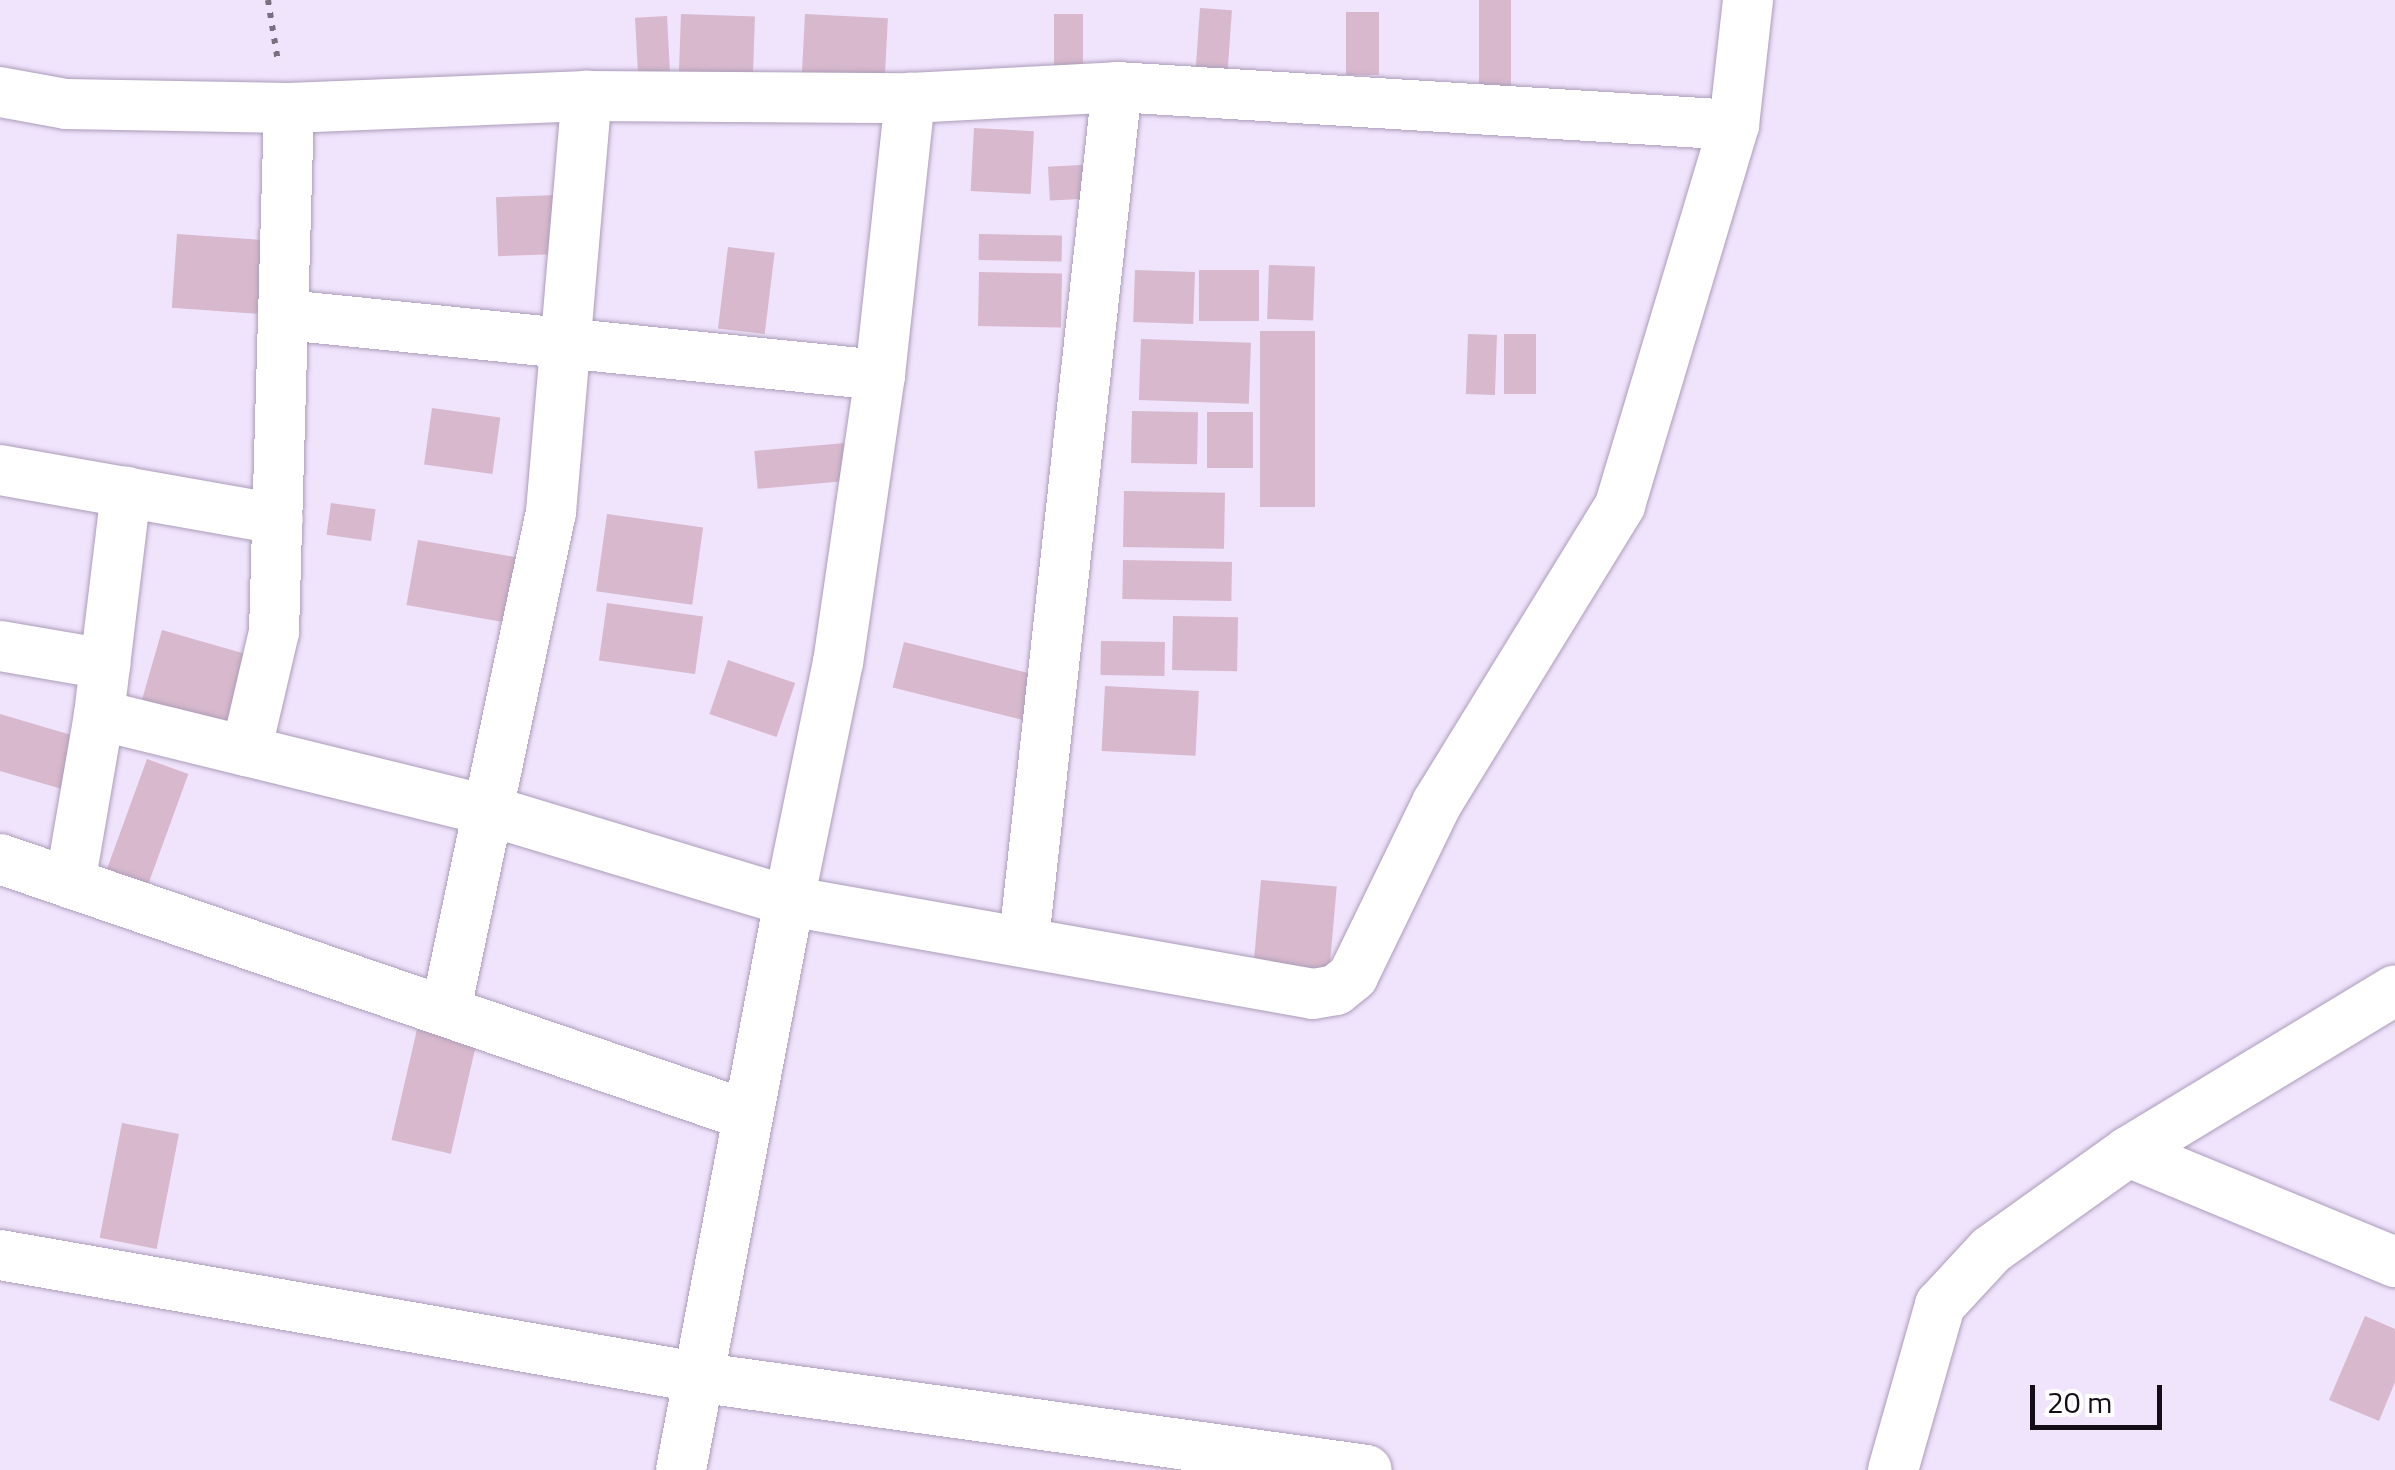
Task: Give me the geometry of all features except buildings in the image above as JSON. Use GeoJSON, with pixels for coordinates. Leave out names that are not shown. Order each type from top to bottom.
{"type":"FeatureCollection","features":[{"type":"Feature","properties":{"kind":"street"},"geometry":{"type":"LineString","coordinates":[[99,716],[490,811],[789,901],[1313,994],[1336,990],[1353,976],[1437,803],[1620,505],[1734,125],[1748,0]]}},
{"type":"Feature","properties":{"kind":"street"},"geometry":{"type":"LineString","coordinates":[[0,92],[66,104],[290,108],[587,96],[910,98],[1117,86],[1734,125]]}},
{"type":"Feature","properties":{"kind":"street"},"geometry":{"type":"LineString","coordinates":[[1024,940],[1117,86]]}},
{"type":"Feature","properties":{"kind":"street"},"geometry":{"type":"LineString","coordinates":[[446,1009],[551,512],[587,96]]}},
{"type":"Feature","properties":{"kind":"street"},"geometry":{"type":"LineString","coordinates":[[681,1470],[838,662],[880,375],[910,98]]}},
{"type":"Feature","properties":{"kind":"street"},"geometry":{"type":"LineString","coordinates":[[246,752],[274,632],[290,108]]}},
{"type":"Feature","properties":{"kind":"street"},"geometry":{"type":"LineString","coordinates":[[286,315],[564,348],[880,375]]}},
{"type":"Feature","properties":{"kind":"street"},"geometry":{"type":"LineString","coordinates":[[0,470],[278,518]]}},
{"type":"Feature","properties":{"kind":"street"},"geometry":{"type":"LineString","coordinates":[[70,883],[99,716],[126,492]]}},
{"type":"Feature","properties":{"kind":"street"},"geometry":{"type":"LineString","coordinates":[[0,646],[105,664]]}},
{"type":"Feature","properties":{"kind":"street"},"geometry":{"type":"LineString","coordinates":[[0,858],[747,1115]]}},
{"type":"Feature","properties":{"kind":"street"},"geometry":{"type":"LineString","coordinates":[[1893,1470],[1940,1305],[1992,1250],[2128,1152],[2395,990]]}},
{"type":"Feature","properties":{"kind":"street"},"geometry":{"type":"LineString","coordinates":[[2128,1152],[2395,1262]]}},
{"type":"Feature","properties":{"kind":"street"},"geometry":{"type":"LineString","coordinates":[[0,1255],[696,1378],[1368,1470]]}},
{"type":"Feature","properties":{"kind":"path"},"geometry":{"type":"LineString","coordinates":[[268,0],[290,108]]}}]}
